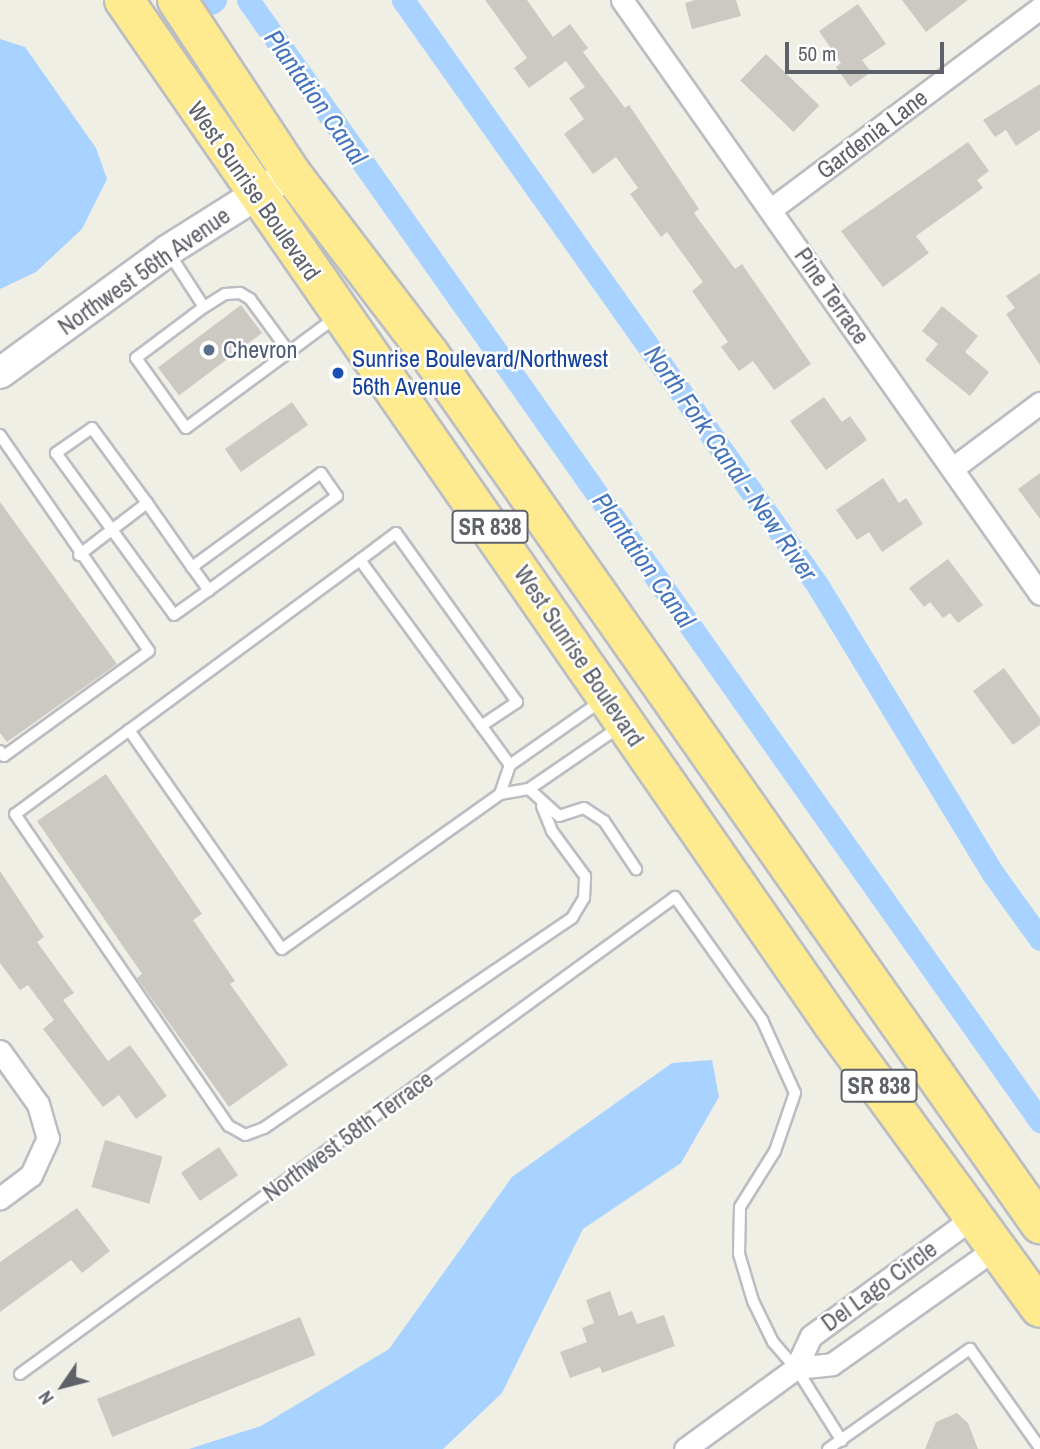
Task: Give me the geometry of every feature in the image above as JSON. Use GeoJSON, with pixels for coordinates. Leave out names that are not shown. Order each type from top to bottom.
{"type":"FeatureCollection","features":[{"type":"Feature","properties":{"kind":"highway","name":"West Sunrise Boulevard"},"geometry":{"type":"LineString","coordinates":[[124,0],[255,195],[617,709],[833,1024],[1040,1308]]}},
{"type":"Feature","properties":{"kind":"highway","name":"West Sunrise Boulevard"},"geometry":{"type":"LineString","coordinates":[[177,0],[291,173],[430,355],[1040,1224]]}},
{"type":"Feature","properties":{"kind":"highway"},"geometry":{"type":"LineString","coordinates":[[617,709],[639,707],[665,743],[740,795]]}},
{"type":"Feature","properties":{"kind":"highway"},"geometry":{"type":"LineString","coordinates":[[833,1024],[874,1046],[969,1179],[979,1183],[1010,1181]]}},
{"type":"Feature","properties":{"kind":"highway"},"geometry":{"type":"LineString","coordinates":[[975,1216],[1013,1230],[1040,1268]]}},
{"type":"Feature","properties":{"kind":"street","name":"Pine Terrace"},"geometry":{"type":"LineString","coordinates":[[622,0],[1040,594]]}},
{"type":"Feature","properties":{"kind":"street","name":"Gardenia Lane"},"geometry":{"type":"LineString","coordinates":[[770,210],[1040,8]]}},
{"type":"Feature","properties":{"kind":"street","name":"Northwest 56th Avenue"},"geometry":{"type":"LineString","coordinates":[[0,373],[167,251],[291,173]]}},
{"type":"Feature","properties":{"kind":"street"},"geometry":{"type":"LineString","coordinates":[[953,468],[1040,403]]}},
{"type":"Feature","properties":{"kind":"street"},"geometry":{"type":"LineString","coordinates":[[0,1051],[38,1104],[48,1138],[31,1175],[0,1198]]}},
{"type":"Feature","properties":{"kind":"street","name":"Del Lago Circle"},"geometry":{"type":"LineString","coordinates":[[685,1449],[796,1368],[811,1336],[975,1216]]}},
{"type":"Feature","properties":{"kind":"street","name":"Del Lago Circle"},"geometry":{"type":"LineString","coordinates":[[796,1368],[832,1364],[997,1247]]}},
{"type":"Feature","properties":{"kind":"lane"},"geometry":{"type":"LineString","coordinates":[[167,251],[204,307]]}},
{"type":"Feature","properties":{"kind":"lane"},"geometry":{"type":"LineString","coordinates":[[289,352],[250,299],[240,293],[225,294],[204,307],[136,358],[186,428],[340,315]]}},
{"type":"Feature","properties":{"kind":"lane"},"geometry":{"type":"LineString","coordinates":[[192,567],[321,473],[337,496],[209,590],[174,615],[56,453],[92,428],[147,503],[192,567],[209,590]]}},
{"type":"Feature","properties":{"kind":"lane"},"geometry":{"type":"LineString","coordinates":[[0,435],[79,555],[149,651],[4,757],[0,751]]}},
{"type":"Feature","properties":{"kind":"lane"},"geometry":{"type":"LineString","coordinates":[[79,555],[147,503]]}},
{"type":"Feature","properties":{"kind":"lane"},"geometry":{"type":"LineString","coordinates":[[481,726],[517,702],[396,533],[15,814],[229,1126],[245,1135],[264,1128],[572,918],[584,898],[585,876],[552,831],[542,806],[528,789]]}},
{"type":"Feature","properties":{"kind":"lane"},"geometry":{"type":"LineString","coordinates":[[360,560],[510,765]]}},
{"type":"Feature","properties":{"kind":"lane"},"geometry":{"type":"LineString","coordinates":[[500,794],[510,765],[617,709]]}},
{"type":"Feature","properties":{"kind":"lane"},"geometry":{"type":"LineString","coordinates":[[128,730],[282,948],[500,794],[528,789],[617,709]]}},
{"type":"Feature","properties":{"kind":"lane"},"geometry":{"type":"LineString","coordinates":[[542,806],[559,816],[584,808],[604,821],[636,869]]}},
{"type":"Feature","properties":{"kind":"lane","name":"Northwest 58th Terrace"},"geometry":{"type":"LineString","coordinates":[[20,1374],[675,897],[762,1020],[795,1093],[775,1151],[740,1207],[739,1254],[758,1311],[773,1342],[796,1368]]}},
{"type":"Feature","properties":{"kind":"lane"},"geometry":{"type":"LineString","coordinates":[[828,1449],[970,1349],[1040,1448]]}},
{"type":"Feature","properties":{"kind":"lane"},"geometry":{"type":"LineString","coordinates":[[796,1368],[842,1441]]}},
{"type":"Feature","properties":{"kind":"water"},"geometry":{"type":"Polygon","coordinates":[[[0,39],[25,47],[96,148],[107,179],[82,229],[36,272],[0,289],[0,39]]]}},
{"type":"Feature","properties":{"kind":"water"},"geometry":{"type":"Polygon","coordinates":[[[712,1060],[719,1097],[681,1163],[583,1229],[502,1393],[443,1449],[189,1449],[261,1426],[389,1349],[512,1177],[672,1063],[712,1060]]]}},
{"type":"Feature","properties":{"kind":"building"},"geometry":{"type":"Polygon","coordinates":[[[485,0],[527,0],[553,37],[570,24],[588,48],[583,52],[625,108],[629,105],[699,209],[694,213],[735,269],[742,264],[811,364],[774,390],[753,361],[739,371],[721,347],[728,342],[692,291],[703,282],[667,232],[661,237],[630,194],[638,188],[616,157],[593,174],[564,134],[584,119],[569,98],[585,87],[566,61],[529,88],[514,68],[527,58],[485,0]]]}},
{"type":"Feature","properties":{"kind":"building"},"geometry":{"type":"Polygon","coordinates":[[[695,0],[736,0],[741,16],[692,29],[685,3],[695,0]]]}},
{"type":"Feature","properties":{"kind":"building"},"geometry":{"type":"Polygon","coordinates":[[[902,0],[968,0],[926,32],[902,0]]]}},
{"type":"Feature","properties":{"kind":"building"},"geometry":{"type":"Polygon","coordinates":[[[858,4],[886,44],[862,60],[871,72],[850,87],[836,67],[841,63],[819,31],[858,4]]]}},
{"type":"Feature","properties":{"kind":"building"},"geometry":{"type":"Polygon","coordinates":[[[766,54],[819,105],[794,132],[740,81],[766,54]]]}},
{"type":"Feature","properties":{"kind":"building"},"geometry":{"type":"Polygon","coordinates":[[[1040,84],[1040,130],[1016,146],[1006,130],[995,137],[983,120],[1040,84]]]}},
{"type":"Feature","properties":{"kind":"building"},"geometry":{"type":"Polygon","coordinates":[[[968,142],[989,171],[977,180],[983,188],[916,236],[929,253],[883,287],[841,231],[968,142]]]}},
{"type":"Feature","properties":{"kind":"building"},"geometry":{"type":"Polygon","coordinates":[[[1040,273],[1040,365],[1006,314],[1015,308],[1006,296],[1040,273]]]}},
{"type":"Feature","properties":{"kind":"building"},"geometry":{"type":"Polygon","coordinates":[[[241,305],[262,333],[179,396],[158,368],[241,305]]]}},
{"type":"Feature","properties":{"kind":"building"},"geometry":{"type":"Polygon","coordinates":[[[942,306],[978,336],[965,352],[989,372],[970,396],[925,360],[938,344],[922,331],[942,306]]]}},
{"type":"Feature","properties":{"kind":"building"},"geometry":{"type":"Polygon","coordinates":[[[824,397],[842,422],[850,416],[867,440],[826,470],[790,421],[824,397]]]}},
{"type":"Feature","properties":{"kind":"building"},"geometry":{"type":"Polygon","coordinates":[[[292,402],[308,425],[241,472],[225,449],[292,402]]]}},
{"type":"Feature","properties":{"kind":"building"},"geometry":{"type":"Polygon","coordinates":[[[1040,473],[1040,519],[1018,489],[1040,473]]]}},
{"type":"Feature","properties":{"kind":"building"},"geometry":{"type":"Polygon","coordinates":[[[883,478],[899,503],[906,498],[923,524],[882,552],[869,532],[857,540],[836,510],[883,478]]]}},
{"type":"Feature","properties":{"kind":"building"},"geometry":{"type":"Polygon","coordinates":[[[0,502],[117,664],[7,742],[0,733],[0,502]]]}},
{"type":"Feature","properties":{"kind":"building"},"geometry":{"type":"Polygon","coordinates":[[[948,559],[983,605],[958,623],[950,613],[943,618],[930,602],[924,607],[909,588],[948,559]]]}},
{"type":"Feature","properties":{"kind":"building"},"geometry":{"type":"Polygon","coordinates":[[[1004,668],[1040,718],[1040,725],[1013,745],[973,691],[1004,668]]]}},
{"type":"Feature","properties":{"kind":"building"},"geometry":{"type":"Polygon","coordinates":[[[106,774],[202,914],[193,920],[235,981],[230,984],[288,1065],[229,1107],[137,978],[142,974],[37,821],[106,774]]]}},
{"type":"Feature","properties":{"kind":"building"},"geometry":{"type":"Polygon","coordinates":[[[0,871],[44,937],[37,942],[74,993],[63,1000],[108,1061],[130,1045],[167,1096],[136,1119],[119,1095],[103,1107],[43,1029],[54,1020],[28,985],[20,990],[0,963],[0,871]]]}},
{"type":"Feature","properties":{"kind":"building"},"geometry":{"type":"Polygon","coordinates":[[[105,1140],[163,1157],[149,1204],[91,1187],[105,1140]]]}},
{"type":"Feature","properties":{"kind":"building"},"geometry":{"type":"Polygon","coordinates":[[[219,1147],[238,1175],[200,1201],[181,1173],[219,1147]]]}},
{"type":"Feature","properties":{"kind":"building"},"geometry":{"type":"Polygon","coordinates":[[[77,1208],[110,1251],[82,1273],[71,1260],[0,1312],[0,1262],[77,1208]]]}},
{"type":"Feature","properties":{"kind":"building"},"geometry":{"type":"Polygon","coordinates":[[[610,1291],[619,1316],[632,1311],[637,1324],[664,1315],[675,1346],[602,1373],[600,1367],[570,1378],[560,1352],[587,1342],[582,1328],[594,1323],[586,1300],[610,1291]]]}},
{"type":"Feature","properties":{"kind":"building"},"geometry":{"type":"Polygon","coordinates":[[[300,1317],[315,1355],[112,1437],[97,1399],[300,1317]]]}},
{"type":"Feature","properties":{"kind":"building"},"geometry":{"type":"Polygon","coordinates":[[[957,1413],[968,1423],[978,1449],[925,1449],[936,1422],[957,1413]]]}},
{"type":"Feature","properties":{"kind":"waterway"},"geometry":{"type":"LineString","coordinates":[[211,3],[215,0]]}},
{"type":"Feature","properties":{"kind":"waterway","name":"Plantation Canal"},"geometry":{"type":"LineString","coordinates":[[248,0],[1040,1121]]}},
{"type":"Feature","properties":{"kind":"waterway","name":"North Fork Canal - New River"},"geometry":{"type":"LineString","coordinates":[[403,0],[818,586],[994,875],[1040,939]]}},
{"type":"Feature","properties":{"kind":"place","name":"Chevron"},"geometry":{"type":"Point","coordinates":[209,350]}},
{"type":"Feature","properties":{"kind":"place","name":"Sunrise Boulevard/Northwest 56th Avenue"},"geometry":{"type":"Point","coordinates":[338,373]}}]}
